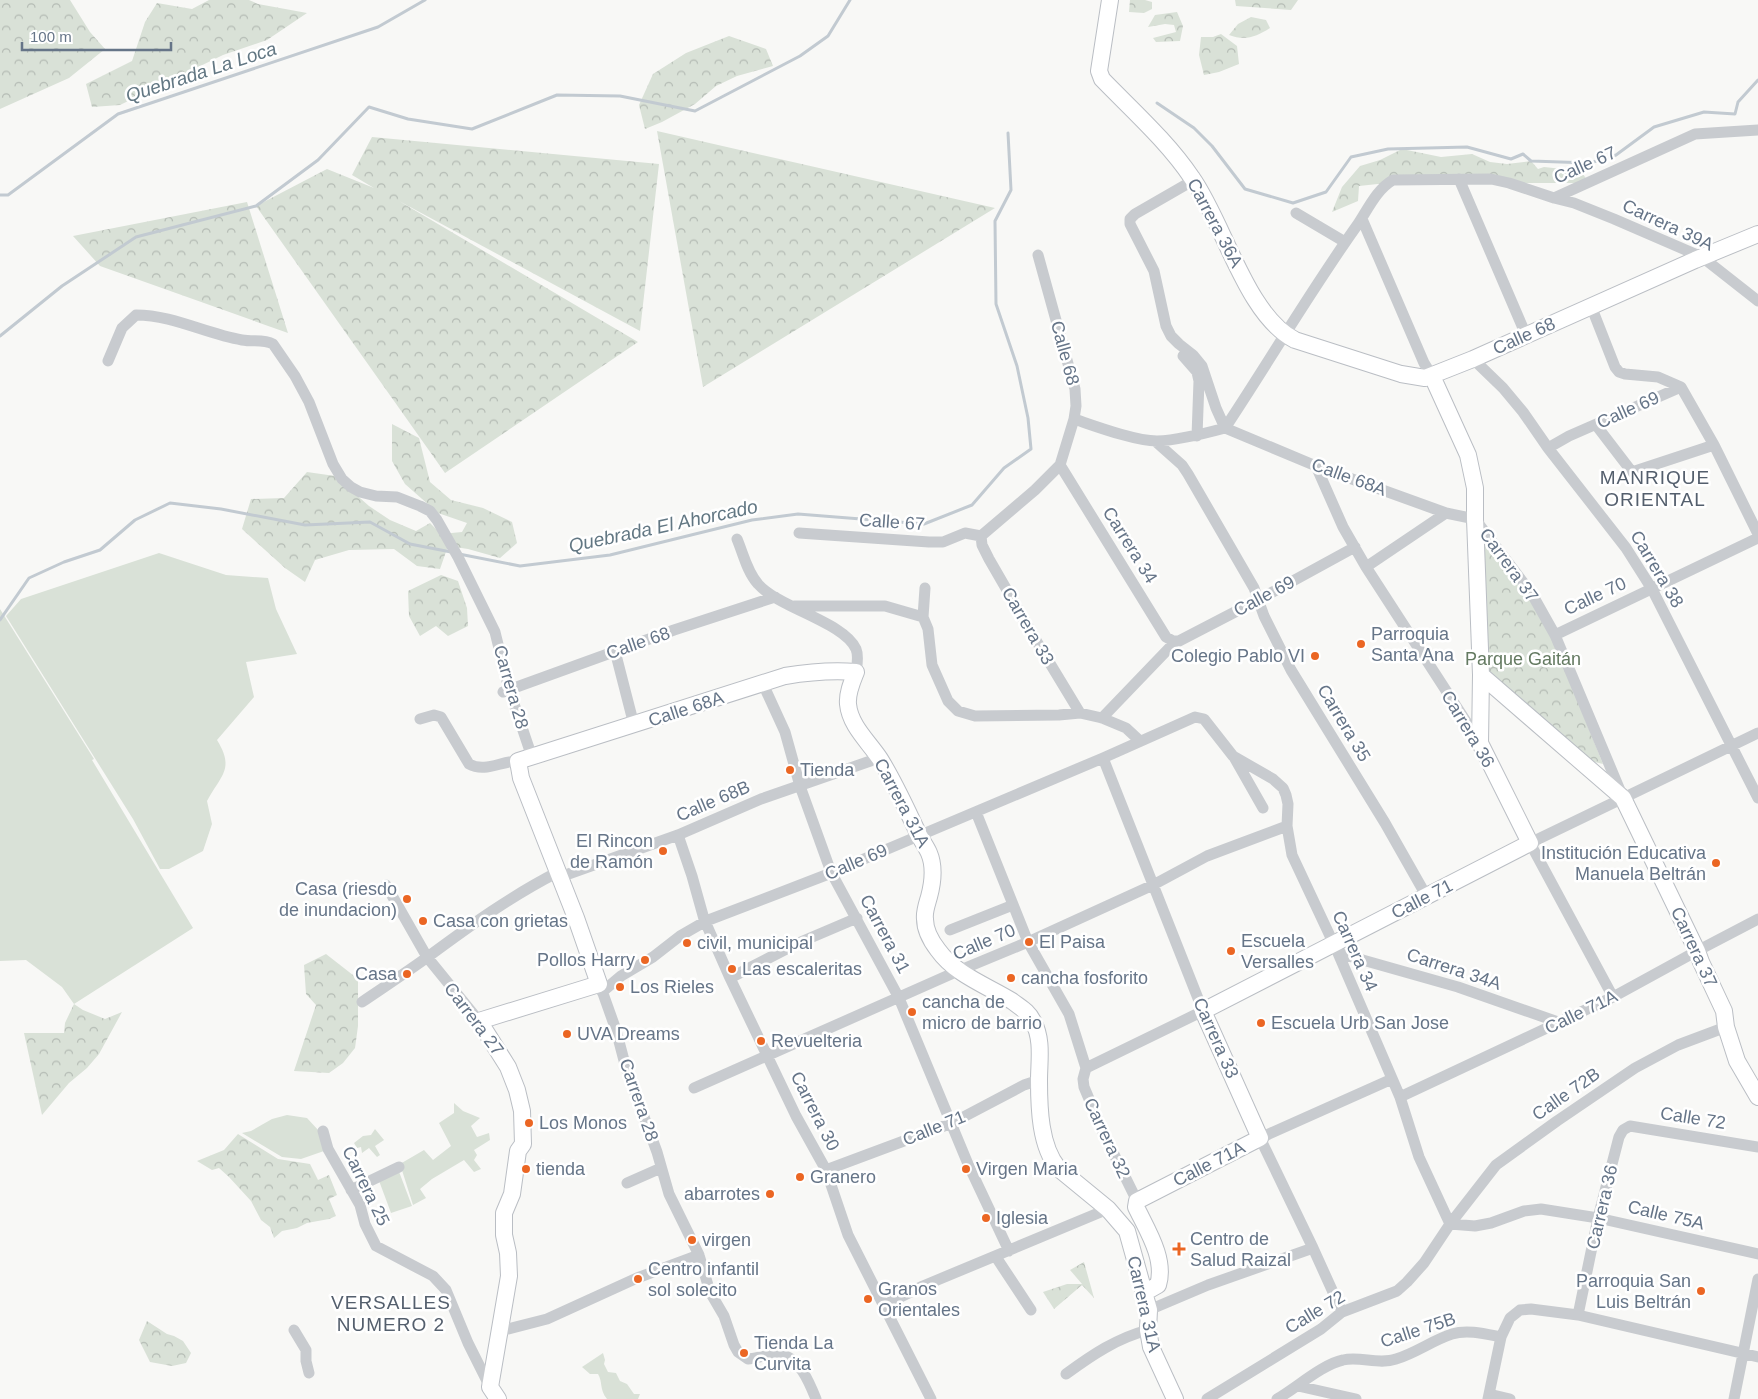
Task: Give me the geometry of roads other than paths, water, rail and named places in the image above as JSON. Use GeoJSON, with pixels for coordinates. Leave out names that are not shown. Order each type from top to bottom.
{"type":"FeatureCollection","features":[{"type":"Feature","properties":{"kind":"street","name":"Carrera 36A"},"geometry":{"type":"LineString","coordinates":[[1110,0],[1100,71],[1102,79],[1161,140],[1194,180],[1255,299],[1268,318],[1284,334]]}},
{"type":"Feature","properties":{"kind":"street","name":"Calle 67"},"geometry":{"type":"LineString","coordinates":[[1362,219],[1387,183],[1393,180],[1491,179],[1554,198],[1695,134],[1758,130]]}},
{"type":"Feature","properties":{"kind":"street"},"geometry":{"type":"LineString","coordinates":[[1459,179],[1526,335]]}},
{"type":"Feature","properties":{"kind":"street"},"geometry":{"type":"LineString","coordinates":[[1194,180],[1135,214],[1130,219],[1130,224],[1154,271],[1166,326],[1178,344],[1193,355],[1202,366],[1216,408],[1226,428]]}},
{"type":"Feature","properties":{"kind":"street","name":"Carrera 39A"},"geometry":{"type":"LineString","coordinates":[[1554,198],[1574,203],[1702,257],[1758,301]]}},
{"type":"Feature","properties":{"kind":"street"},"geometry":{"type":"LineString","coordinates":[[1296,213],[1345,242]]}},
{"type":"Feature","properties":{"kind":"street"},"geometry":{"type":"LineString","coordinates":[[1074,419],[1108,430],[1156,441],[1197,436],[1226,428],[1284,334],[1362,219]]}},
{"type":"Feature","properties":{"kind":"street","name":"Carrera 37"},"geometry":{"type":"LineString","coordinates":[[1362,219],[1424,363],[1432,376],[1468,455],[1475,488],[1475,519],[1532,594],[1555,635],[1623,798],[1697,950],[1700,962],[1724,1011],[1726,1027],[1737,1061],[1758,1097]]}},
{"type":"Feature","properties":{"kind":"street","name":"Calle 68"},"geometry":{"type":"LineString","coordinates":[[1284,334],[1295,340],[1408,376],[1425,378],[1473,359],[1758,234]]}},
{"type":"Feature","properties":{"kind":"street","name":"Calle 68"},"geometry":{"type":"LineString","coordinates":[[981,536],[1060,466],[1074,419],[1076,406],[1075,388],[1038,255]]}},
{"type":"Feature","properties":{"kind":"street"},"geometry":{"type":"LineString","coordinates":[[1591,306],[1614,367],[1619,372],[1658,378],[1680,387],[1714,445],[1758,536]]}},
{"type":"Feature","properties":{"kind":"street","name":"Carrera 28"},"geometry":{"type":"LineString","coordinates":[[108,362],[122,328],[136,316],[151,315],[227,338],[247,341],[268,341],[273,344],[295,376],[309,402],[333,464],[342,479],[360,492],[376,496],[397,497],[430,511],[437,520],[458,557],[495,632],[506,691],[525,759],[521,778],[601,988],[669,1194],[699,1256],[710,1292],[724,1316],[738,1352],[748,1358],[781,1355],[790,1359],[799,1366],[811,1386],[816,1399]]}},
{"type":"Feature","properties":{"kind":"street"},"geometry":{"type":"LineString","coordinates":[[1160,332],[1168,344],[1182,354],[1197,372],[1199,392],[1197,436]]}},
{"type":"Feature","properties":{"kind":"street","name":"Carrera 38"},"geometry":{"type":"LineString","coordinates":[[1473,359],[1503,388],[1523,412],[1548,448],[1626,548],[1652,588],[1758,798]]}},
{"type":"Feature","properties":{"kind":"street","name":"Calle 69"},"geometry":{"type":"LineString","coordinates":[[1548,448],[1568,436],[1680,387]]}},
{"type":"Feature","properties":{"kind":"street"},"geometry":{"type":"LineString","coordinates":[[1596,425],[1632,472],[1714,445]]}},
{"type":"Feature","properties":{"kind":"street","name":"Calle 68A"},"geometry":{"type":"LineString","coordinates":[[1226,428],[1316,466],[1446,513],[1475,519]]}},
{"type":"Feature","properties":{"kind":"street","name":"Carrera 35"},"geometry":{"type":"LineString","coordinates":[[1156,441],[1182,465],[1188,474],[1254,588],[1291,670],[1385,823],[1427,897]]}},
{"type":"Feature","properties":{"kind":"street","name":"Carrera 34"},"geometry":{"type":"LineString","coordinates":[[1060,466],[1166,637],[1174,641]]}},
{"type":"Feature","properties":{"kind":"street","name":"Carrera 36"},"geometry":{"type":"LineString","coordinates":[[1316,466],[1343,527],[1366,567],[1480,743],[1530,843],[1613,997]]}},
{"type":"Feature","properties":{"kind":"street"},"geometry":{"type":"LineString","coordinates":[[1366,567],[1446,513]]}},
{"type":"Feature","properties":{"kind":"street"},"geometry":{"type":"LineString","coordinates":[[1475,519],[1481,675],[1480,743]]}},
{"type":"Feature","properties":{"kind":"street","name":"Calle 67"},"geometry":{"type":"LineString","coordinates":[[799,534],[929,542],[943,542],[966,533],[981,536]]}},
{"type":"Feature","properties":{"kind":"street","name":"Carrera 33"},"geometry":{"type":"LineString","coordinates":[[981,536],[982,545],[989,559],[1080,713]]}},
{"type":"Feature","properties":{"kind":"street","name":"Calle 70"},"geometry":{"type":"LineString","coordinates":[[1555,635],[1758,536]]}},
{"type":"Feature","properties":{"kind":"street","name":"Carrera 31A"},"geometry":{"type":"LineString","coordinates":[[737,538],[751,573],[758,584],[775,597],[834,628],[850,640],[857,650],[856,672],[848,693],[850,713],[858,729],[879,758],[907,809],[919,836],[929,851],[933,876],[924,918],[932,942],[958,971],[998,993],[1026,1011],[1030,1016],[1038,1033],[1042,1131],[1054,1163],[1108,1209],[1127,1231],[1149,1310],[1148,1330],[1151,1347],[1174,1399]]}},
{"type":"Feature","properties":{"kind":"street","name":"Calle 69"},"geometry":{"type":"LineString","coordinates":[[1102,718],[1174,641],[1258,600],[1355,547]]}},
{"type":"Feature","properties":{"kind":"street"},"geometry":{"type":"LineString","coordinates":[[925,588],[923,617],[928,629],[932,665],[948,700],[958,711],[975,716],[1080,713],[1102,718],[1126,728],[1140,741]]}},
{"type":"Feature","properties":{"kind":"street","name":"Calle 68"},"geometry":{"type":"LineString","coordinates":[[506,691],[615,651],[775,597]]}},
{"type":"Feature","properties":{"kind":"street"},"geometry":{"type":"LineString","coordinates":[[792,606],[885,606],[923,617]]}},
{"type":"Feature","properties":{"kind":"street"},"geometry":{"type":"LineString","coordinates":[[615,651],[634,725]]}},
{"type":"Feature","properties":{"kind":"street","name":"Calle 68A"},"geometry":{"type":"LineString","coordinates":[[420,719],[434,715],[441,717],[469,764],[476,768],[495,767],[634,725],[785,676],[835,670],[856,672]]}},
{"type":"Feature","properties":{"kind":"street","name":"Carrera 37"},"geometry":{"type":"LineString","coordinates":[[1481,675],[1623,798]]}},
{"type":"Feature","properties":{"kind":"street","name":"Carrera 31"},"geometry":{"type":"LineString","coordinates":[[763,684],[785,732],[800,786],[831,872],[899,998],[968,1164],[1010,1251]]}},
{"type":"Feature","properties":{"kind":"street","name":"Calle 69"},"geometry":{"type":"LineString","coordinates":[[479,1021],[601,988],[653,957],[680,936],[706,922],[919,836],[1196,717],[1204,719]]}},
{"type":"Feature","properties":{"kind":"street","name":"Carrera 34"},"geometry":{"type":"LineString","coordinates":[[1204,719],[1233,756],[1273,779],[1283,788],[1288,804],[1287,826],[1292,855],[1336,948],[1400,1097],[1419,1157],[1450,1224]]}},
{"type":"Feature","properties":{"kind":"street","name":"Calle 71"},"geometry":{"type":"LineString","coordinates":[[1086,1068],[1336,948],[1427,897],[1530,843],[1758,733]]}},
{"type":"Feature","properties":{"kind":"street"},"geometry":{"type":"LineString","coordinates":[[1233,756],[1263,808]]}},
{"type":"Feature","properties":{"kind":"street","name":"Calle 68B"},"geometry":{"type":"LineString","coordinates":[[428,957],[488,912],[511,898],[559,875],[678,834],[761,799],[879,758]]}},
{"type":"Feature","properties":{"kind":"street","name":"Carrera 33"},"geometry":{"type":"LineString","coordinates":[[1104,758],[1203,1011],[1342,1312]]}},
{"type":"Feature","properties":{"kind":"street","name":"Carrera 32"},"geometry":{"type":"LineString","coordinates":[[976,812],[1028,942],[1069,1014],[1086,1068],[1083,1079],[1084,1088],[1102,1132],[1137,1202],[1136,1207],[1161,1265],[1161,1276],[1158,1285],[1144,1293]]}},
{"type":"Feature","properties":{"kind":"street","name":"Calle 70"},"geometry":{"type":"LineString","coordinates":[[694,1088],[1028,942],[1153,885],[1207,856],[1287,826]]}},
{"type":"Feature","properties":{"kind":"street","name":"Carrera 30"},"geometry":{"type":"LineString","coordinates":[[678,834],[706,922],[730,978],[826,1170],[848,1235],[931,1399]]}},
{"type":"Feature","properties":{"kind":"street","name":"Carrera 27"},"geometry":{"type":"LineString","coordinates":[[386,885],[428,957],[479,1021],[508,1067],[517,1090],[522,1111],[523,1144],[518,1151],[512,1194],[504,1213],[504,1236],[510,1276],[500,1331],[494,1393]]}},
{"type":"Feature","properties":{"kind":"street"},"geometry":{"type":"LineString","coordinates":[[950,930],[1013,905]]}},
{"type":"Feature","properties":{"kind":"street"},"geometry":{"type":"LineString","coordinates":[[730,978],[796,944],[857,918]]}},
{"type":"Feature","properties":{"kind":"street","name":"Calle 71A"},"geometry":{"type":"LineString","coordinates":[[1400,1097],[1613,997],[1697,950],[1758,920]]}},
{"type":"Feature","properties":{"kind":"street","name":"Carrera 34A"},"geometry":{"type":"LineString","coordinates":[[1336,948],[1458,987],[1558,1022]]}},
{"type":"Feature","properties":{"kind":"street"},"geometry":{"type":"LineString","coordinates":[[362,1002],[428,957]]}},
{"type":"Feature","properties":{"kind":"street","name":"Calle 72B"},"geometry":{"type":"LineString","coordinates":[[1450,1224],[1496,1165],[1557,1121],[1635,1068],[1678,1045],[1726,1027]]}},
{"type":"Feature","properties":{"kind":"street","name":"Calle 71A"},"geometry":{"type":"LineString","coordinates":[[1137,1202],[1260,1138],[1392,1079]]}},
{"type":"Feature","properties":{"kind":"street","name":"Calle 71"},"geometry":{"type":"LineString","coordinates":[[826,1170],[952,1123],[1024,1085],[1039,1080]]}},
{"type":"Feature","properties":{"kind":"street","name":"Calle 72"},"geometry":{"type":"LineString","coordinates":[[1622,1130],[1630,1126],[1758,1146]]}},
{"type":"Feature","properties":{"kind":"street","name":"Carrera 36"},"geometry":{"type":"LineString","coordinates":[[1578,1316],[1598,1218],[1622,1130]]}},
{"type":"Feature","properties":{"kind":"street","name":"Carrera 25"},"geometry":{"type":"LineString","coordinates":[[323,1131],[328,1149],[360,1205],[365,1224],[376,1246],[433,1276],[446,1290],[468,1343],[494,1393]]}},
{"type":"Feature","properties":{"kind":"street"},"geometry":{"type":"LineString","coordinates":[[351,1190],[399,1167]]}},
{"type":"Feature","properties":{"kind":"street"},"geometry":{"type":"LineString","coordinates":[[627,1183],[661,1168]]}},
{"type":"Feature","properties":{"kind":"street"},"geometry":{"type":"LineString","coordinates":[[884,1305],[923,1286],[1108,1209]]}},
{"type":"Feature","properties":{"kind":"street","name":"Calle 75A"},"geometry":{"type":"LineString","coordinates":[[1450,1224],[1475,1226],[1492,1223],[1524,1211],[1541,1209],[1598,1218],[1758,1254]]}},
{"type":"Feature","properties":{"kind":"street","name":"Calle 72"},"geometry":{"type":"LineString","coordinates":[[1206,1399],[1321,1329],[1342,1312],[1397,1291],[1424,1263],[1450,1224]]}},
{"type":"Feature","properties":{"kind":"street"},"geometry":{"type":"LineString","coordinates":[[1149,1310],[1208,1285],[1313,1248]]}},
{"type":"Feature","properties":{"kind":"street"},"geometry":{"type":"LineString","coordinates":[[500,1331],[547,1319],[637,1278],[699,1256]]}},
{"type":"Feature","properties":{"kind":"street"},"geometry":{"type":"LineString","coordinates":[[996,1257],[1031,1310]]}},
{"type":"Feature","properties":{"kind":"street"},"geometry":{"type":"LineString","coordinates":[[1734,1399],[1758,1279]]}},
{"type":"Feature","properties":{"kind":"street"},"geometry":{"type":"LineString","coordinates":[[1510,1399],[1489,1397],[1501,1337],[1510,1318],[1520,1310],[1531,1309],[1578,1316],[1758,1356]]}},
{"type":"Feature","properties":{"kind":"street"},"geometry":{"type":"LineString","coordinates":[[294,1330],[306,1350],[309,1373]]}},
{"type":"Feature","properties":{"kind":"street"},"geometry":{"type":"LineString","coordinates":[[1066,1374],[1108,1345],[1132,1334],[1148,1330]]}},
{"type":"Feature","properties":{"kind":"street","name":"Calle 75B"},"geometry":{"type":"LineString","coordinates":[[1277,1399],[1324,1367],[1343,1360],[1394,1360],[1453,1333],[1467,1332],[1501,1337]]}},
{"type":"Feature","properties":{"kind":"street"},"geometry":{"type":"LineString","coordinates":[[1298,1386],[1356,1399]]}},
{"type":"Feature","properties":{"kind":"waterway","name":"Quebrada La Loca"},"geometry":{"type":"LineString","coordinates":[[0,195],[8,195],[118,114],[378,27],[425,0]]}},
{"type":"Feature","properties":{"kind":"waterway"},"geometry":{"type":"LineString","coordinates":[[0,336],[62,286],[136,237],[256,206],[318,160],[369,107],[408,119],[472,129],[557,95],[620,96],[695,111],[800,56],[828,36],[850,0]]}},
{"type":"Feature","properties":{"kind":"waterway","name":"Quebrada El Ahorcado"},"geometry":{"type":"LineString","coordinates":[[1157,103],[1194,128],[1212,146],[1245,189],[1293,203],[1326,192],[1351,157],[1388,149],[1467,147],[1511,159],[1523,154],[1531,161],[1590,163],[1616,155],[1654,127],[1704,112],[1735,114],[1738,102],[1758,80]]}},
{"type":"Feature","properties":{"kind":"waterway","name":"Quebrada El Ahorcado"},"geometry":{"type":"LineString","coordinates":[[459,554],[520,566],[610,555],[752,520],[798,514],[924,524],[972,505],[1004,468],[1031,449],[1028,418],[1017,366],[996,304],[995,221],[1011,190],[1008,133]]}},
{"type":"Feature","properties":{"kind":"waterway","name":"Quebrada El Ahorcado"},"geometry":{"type":"LineString","coordinates":[[0,620],[29,578],[64,562],[100,550],[135,520],[170,503],[221,509],[305,525],[370,522],[410,544],[451,552]]}},
{"type":"Feature","properties":{"kind":"place","name":"Parroquia Santa Ana"},"geometry":{"type":"Point","coordinates":[1361,644]}},
{"type":"Feature","properties":{"kind":"place","name":"Colegio Pablo VI"},"geometry":{"type":"Point","coordinates":[1315,656]}},
{"type":"Feature","properties":{"kind":"place","name":"Tienda"},"geometry":{"type":"Point","coordinates":[790,770]}},
{"type":"Feature","properties":{"kind":"place","name":"El Rincon de Ramón"},"geometry":{"type":"Point","coordinates":[663,851]}},
{"type":"Feature","properties":{"kind":"place","name":"Institución Educativa Manuela Beltrán"},"geometry":{"type":"Point","coordinates":[1716,863]}},
{"type":"Feature","properties":{"kind":"place","name":"Casa (riesdo de inundacion)"},"geometry":{"type":"Point","coordinates":[407,899]}},
{"type":"Feature","properties":{"kind":"place","name":"Casa con grietas"},"geometry":{"type":"Point","coordinates":[423,921]}},
{"type":"Feature","properties":{"kind":"place","name":"El Paisa"},"geometry":{"type":"Point","coordinates":[1029,942]}},
{"type":"Feature","properties":{"kind":"place","name":"civil, municipal"},"geometry":{"type":"Point","coordinates":[687,943]}},
{"type":"Feature","properties":{"kind":"place","name":"Escuela Versalles"},"geometry":{"type":"Point","coordinates":[1231,951]}},
{"type":"Feature","properties":{"kind":"place","name":"Pollos Harry"},"geometry":{"type":"Point","coordinates":[645,960]}},
{"type":"Feature","properties":{"kind":"place","name":"Las escaleritas"},"geometry":{"type":"Point","coordinates":[732,969]}},
{"type":"Feature","properties":{"kind":"place","name":"Casa"},"geometry":{"type":"Point","coordinates":[407,974]}},
{"type":"Feature","properties":{"kind":"place","name":"cancha fosforito"},"geometry":{"type":"Point","coordinates":[1011,978]}},
{"type":"Feature","properties":{"kind":"place","name":"Los Rieles"},"geometry":{"type":"Point","coordinates":[620,987]}},
{"type":"Feature","properties":{"kind":"place","name":"cancha de micro de barrio"},"geometry":{"type":"Point","coordinates":[912,1012]}},
{"type":"Feature","properties":{"kind":"place","name":"Escuela Urb San Jose"},"geometry":{"type":"Point","coordinates":[1261,1023]}},
{"type":"Feature","properties":{"kind":"place","name":"UVA Dreams"},"geometry":{"type":"Point","coordinates":[567,1034]}},
{"type":"Feature","properties":{"kind":"place","name":"Revuelteria"},"geometry":{"type":"Point","coordinates":[761,1041]}},
{"type":"Feature","properties":{"kind":"place","name":"Los Monos"},"geometry":{"type":"Point","coordinates":[529,1123]}},
{"type":"Feature","properties":{"kind":"place","name":"tienda"},"geometry":{"type":"Point","coordinates":[526,1169]}},
{"type":"Feature","properties":{"kind":"place","name":"Virgen Maria"},"geometry":{"type":"Point","coordinates":[966,1169]}},
{"type":"Feature","properties":{"kind":"place","name":"Granero"},"geometry":{"type":"Point","coordinates":[800,1177]}},
{"type":"Feature","properties":{"kind":"place","name":"abarrotes"},"geometry":{"type":"Point","coordinates":[770,1194]}},
{"type":"Feature","properties":{"kind":"place","name":"Iglesia"},"geometry":{"type":"Point","coordinates":[986,1218]}},
{"type":"Feature","properties":{"kind":"place","name":"virgen"},"geometry":{"type":"Point","coordinates":[692,1240]}},
{"type":"Feature","properties":{"kind":"place","name":"Centro de Salud Raizal"},"geometry":{"type":"Point","coordinates":[1179,1249]}},
{"type":"Feature","properties":{"kind":"place","name":"Centro infantil sol solecito"},"geometry":{"type":"Point","coordinates":[638,1279]}},
{"type":"Feature","properties":{"kind":"place","name":"Parroquia San Luis Beltrán"},"geometry":{"type":"Point","coordinates":[1701,1291]}},
{"type":"Feature","properties":{"kind":"place","name":"Granos Orientales"},"geometry":{"type":"Point","coordinates":[868,1299]}},
{"type":"Feature","properties":{"kind":"place","name":"Tienda La Curvita"},"geometry":{"type":"Point","coordinates":[744,1353]}},
{"type":"Feature","properties":{"kind":"district","name":"MANRIQUE ORIENTAL"},"geometry":{"type":"Point","coordinates":[1655,488]}},
{"type":"Feature","properties":{"kind":"district","name":"VERSALLES NUMERO 2"},"geometry":{"type":"Point","coordinates":[391,1313]}},
{"type":"Feature","properties":{"kind":"park label","name":"Parque Gaitán"},"geometry":{"type":"Point","coordinates":[1523,659]}}]}
